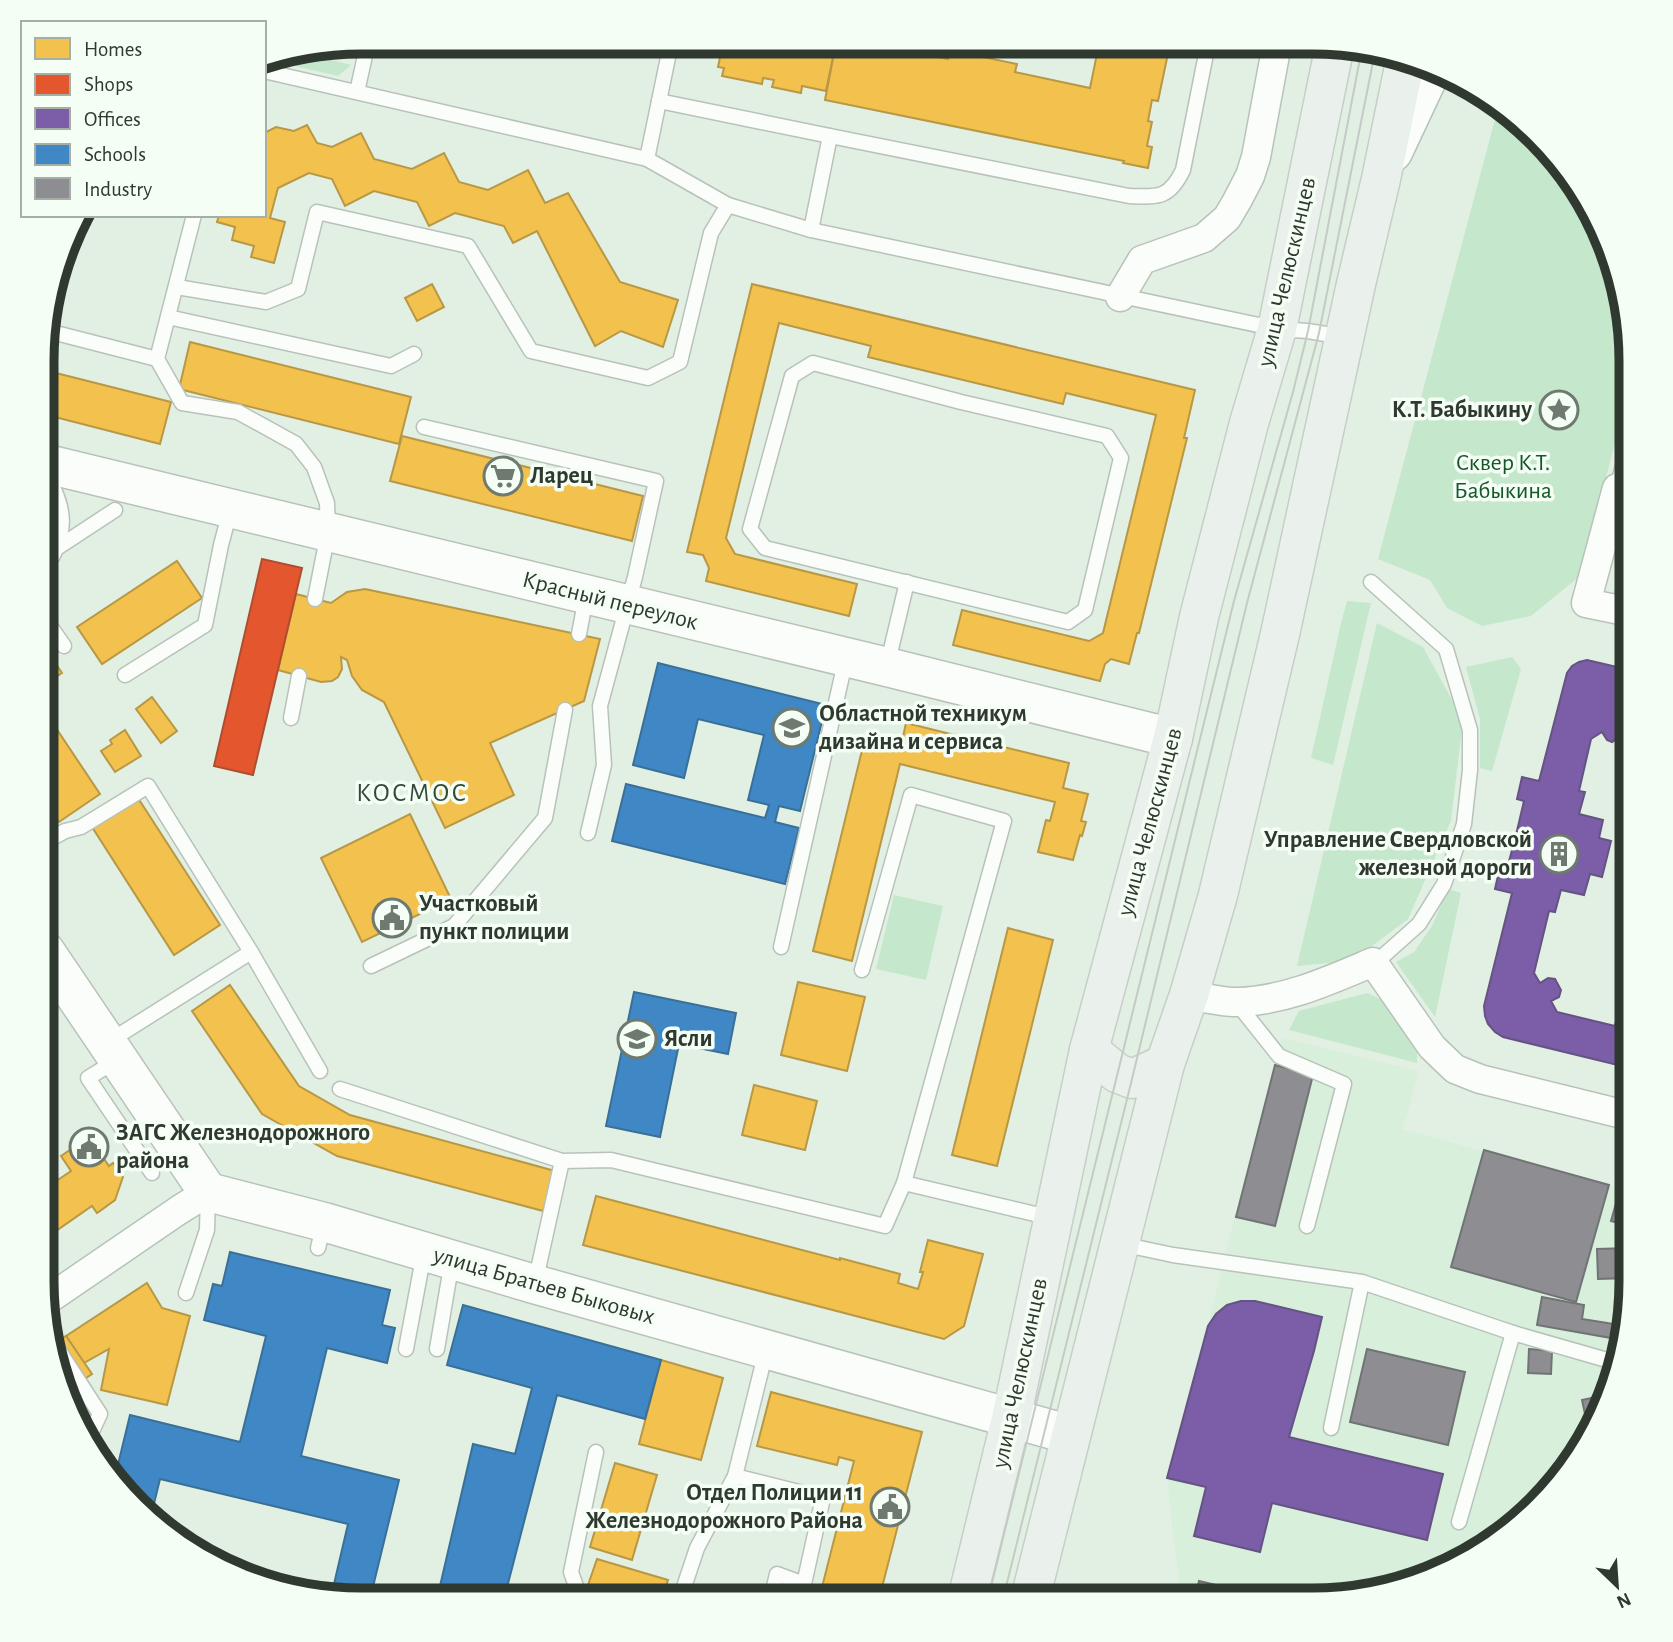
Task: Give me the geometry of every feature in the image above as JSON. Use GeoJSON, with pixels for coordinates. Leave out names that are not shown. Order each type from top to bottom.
{"type":"FeatureCollection","features":[{"type":"Feature","properties":{"kind":"main road","name":"улица Челюскинцев"},"geometry":{"type":"LineString","coordinates":[[970,1588],[1012,1419],[1088,1050],[1173,738],[1199,617],[1277,329],[1333,55]]}},
{"type":"Feature","properties":{"kind":"main road"},"geometry":{"type":"LineString","coordinates":[[1033,1588],[1165,1064],[1189,995],[1218,895],[1271,674],[1404,69]]}},
{"type":"Feature","properties":{"kind":"main road"},"geometry":{"type":"LineString","coordinates":[[1088,1050],[1117,1073],[1132,1079],[1165,1064]]}},
{"type":"Feature","properties":{"kind":"street"},"geometry":{"type":"LineString","coordinates":[[1120,297],[1142,260],[1204,238],[1227,218],[1250,176],[1256,157],[1275,54]]}},
{"type":"Feature","properties":{"kind":"street"},"geometry":{"type":"LineString","coordinates":[[1381,179],[1428,78]]}},
{"type":"Feature","properties":{"kind":"street","name":"Красный переулок"},"geometry":{"type":"LineString","coordinates":[[54,466],[1173,738]]}},
{"type":"Feature","properties":{"kind":"street"},"geometry":{"type":"LineString","coordinates":[[1619,500],[1586,603],[1619,610]]}},
{"type":"Feature","properties":{"kind":"street"},"geometry":{"type":"LineString","coordinates":[[54,514],[54,536]]}},
{"type":"Feature","properties":{"kind":"street"},"geometry":{"type":"LineString","coordinates":[[1189,995],[1236,1002],[1278,997],[1326,982],[1373,962],[1432,1047],[1455,1069],[1480,1079],[1619,1113]]}},
{"type":"Feature","properties":{"kind":"street"},"geometry":{"type":"LineString","coordinates":[[54,964],[208,1192],[55,1295]]}},
{"type":"Feature","properties":{"kind":"street","name":"улица Братьев Быковых"},"geometry":{"type":"LineString","coordinates":[[208,1192],[321,1235],[438,1256],[1071,1435]]}},
{"type":"Feature","properties":{"kind":"lane"},"geometry":{"type":"LineString","coordinates":[[357,92],[365,54]]}},
{"type":"Feature","properties":{"kind":"lane"},"geometry":{"type":"LineString","coordinates":[[647,159],[669,54]]}},
{"type":"Feature","properties":{"kind":"lane"},"geometry":{"type":"LineString","coordinates":[[659,101],[1129,196],[1149,197],[1171,190],[1182,170],[1206,54]]}},
{"type":"Feature","properties":{"kind":"lane"},"geometry":{"type":"LineString","coordinates":[[266,71],[647,159],[728,205],[811,230],[1277,329],[1344,337]]}},
{"type":"Feature","properties":{"kind":"lane"},"geometry":{"type":"LineString","coordinates":[[811,230],[830,136]]}},
{"type":"Feature","properties":{"kind":"lane"},"geometry":{"type":"LineString","coordinates":[[177,287],[266,302],[298,289],[317,212],[468,246],[531,351],[648,378],[680,362],[711,233],[728,205]]}},
{"type":"Feature","properties":{"kind":"lane"},"geometry":{"type":"LineString","coordinates":[[156,359],[194,217]]}},
{"type":"Feature","properties":{"kind":"lane"},"geometry":{"type":"LineString","coordinates":[[168,317],[391,366],[414,354]]}},
{"type":"Feature","properties":{"kind":"lane"},"geometry":{"type":"LineString","coordinates":[[56,333],[156,359],[182,403],[237,412],[296,444],[314,467],[327,503],[328,533],[315,599]]}},
{"type":"Feature","properties":{"kind":"lane"},"geometry":{"type":"LineString","coordinates":[[813,363],[961,402],[1107,436],[1121,458],[1085,610],[1068,622],[907,582],[765,548],[750,529],[792,376],[813,363]]}},
{"type":"Feature","properties":{"kind":"lane"},"geometry":{"type":"LineString","coordinates":[[424,427],[656,481],[600,706],[604,765],[588,834]]}},
{"type":"Feature","properties":{"kind":"lane"},"geometry":{"type":"LineString","coordinates":[[125,675],[205,625],[221,544],[231,509]]}},
{"type":"Feature","properties":{"kind":"lane"},"geometry":{"type":"LineString","coordinates":[[54,549],[115,510]]}},
{"type":"Feature","properties":{"kind":"lane"},"geometry":{"type":"LineString","coordinates":[[887,667],[907,582]]}},
{"type":"Feature","properties":{"kind":"lane"},"geometry":{"type":"LineString","coordinates":[[1371,582],[1446,649],[1470,730],[1470,770],[1464,824],[1444,884],[1419,924],[1373,962]]}},
{"type":"Feature","properties":{"kind":"lane"},"geometry":{"type":"LineString","coordinates":[[579,634],[586,595]]}},
{"type":"Feature","properties":{"kind":"lane"},"geometry":{"type":"LineString","coordinates":[[54,632],[64,646]]}},
{"type":"Feature","properties":{"kind":"lane"},"geometry":{"type":"LineString","coordinates":[[781,947],[846,658]]}},
{"type":"Feature","properties":{"kind":"lane"},"geometry":{"type":"LineString","coordinates":[[291,718],[299,676]]}},
{"type":"Feature","properties":{"kind":"lane"},"geometry":{"type":"LineString","coordinates":[[371,966],[454,926],[545,818],[565,710]]}},
{"type":"Feature","properties":{"kind":"lane"},"geometry":{"type":"LineString","coordinates":[[54,837],[81,827],[149,786],[320,1071]]}},
{"type":"Feature","properties":{"kind":"lane"},"geometry":{"type":"LineString","coordinates":[[341,1089],[562,1161],[611,1160],[885,1226],[904,1183],[1004,821],[911,795],[862,970]]}},
{"type":"Feature","properties":{"kind":"lane"},"geometry":{"type":"LineString","coordinates":[[152,1173],[88,1078],[112,1051],[251,952]]}},
{"type":"Feature","properties":{"kind":"lane"},"geometry":{"type":"LineString","coordinates":[[1236,1002],[1279,1056],[1344,1084],[1307,1226]]}},
{"type":"Feature","properties":{"kind":"lane"},"geometry":{"type":"LineString","coordinates":[[534,1284],[562,1161]]}},
{"type":"Feature","properties":{"kind":"lane"},"geometry":{"type":"LineString","coordinates":[[904,1183],[1054,1218]]}},
{"type":"Feature","properties":{"kind":"lane"},"geometry":{"type":"LineString","coordinates":[[186,1293],[206,1230],[208,1192]]}},
{"type":"Feature","properties":{"kind":"lane"},"geometry":{"type":"LineString","coordinates":[[1119,1244],[1173,1255],[1362,1282],[1513,1333],[1608,1360]]}},
{"type":"Feature","properties":{"kind":"lane"},"geometry":{"type":"LineString","coordinates":[[406,1349],[438,1256]]}},
{"type":"Feature","properties":{"kind":"lane"},"geometry":{"type":"LineString","coordinates":[[438,1256],[438,1349]]}},
{"type":"Feature","properties":{"kind":"lane"},"geometry":{"type":"LineString","coordinates":[[1331,1428],[1362,1282]]}},
{"type":"Feature","properties":{"kind":"lane"},"geometry":{"type":"LineString","coordinates":[[1459,1522],[1513,1333]]}},
{"type":"Feature","properties":{"kind":"lane"},"geometry":{"type":"LineString","coordinates":[[684,1588],[697,1548],[736,1476],[766,1350]]}},
{"type":"Feature","properties":{"kind":"lane"},"geometry":{"type":"LineString","coordinates":[[66,1362],[100,1414],[93,1430]]}},
{"type":"Feature","properties":{"kind":"lane"},"geometry":{"type":"LineString","coordinates":[[577,1588],[571,1572],[596,1452]]}},
{"type":"Feature","properties":{"kind":"lane"},"geometry":{"type":"LineString","coordinates":[[736,1476],[823,1498],[804,1584],[777,1574],[774,1588]]}},
{"type":"Feature","properties":{"kind":"shaded area"},"geometry":{"type":"Polygon","coordinates":[[[1282,1038],[1419,1071],[1403,1129],[1619,1189],[1619,1281],[1613,1341],[1602,1380],[1578,1434],[1543,1483],[1514,1512],[1465,1547],[1411,1571],[1372,1582],[1332,1587],[1180,1588],[1167,1478],[1282,1038]]]}},
{"type":"Feature","properties":{"kind":"green space"},"geometry":{"type":"Polygon","coordinates":[[[321,57],[351,65],[338,76],[286,64],[321,57]]]}},
{"type":"Feature","properties":{"kind":"green space","name":"Сквер К.Т. Бабыкина"},"geometry":{"type":"Polygon","coordinates":[[[1496,116],[1543,159],[1578,208],[1602,262],[1613,301],[1619,361],[1619,428],[1580,576],[1531,616],[1482,626],[1447,608],[1430,580],[1378,559],[1496,116]]]}},
{"type":"Feature","properties":{"kind":"green space"},"geometry":{"type":"Polygon","coordinates":[[[1619,570],[1619,595],[1613,594],[1619,570]]]}},
{"type":"Feature","properties":{"kind":"green space"},"geometry":{"type":"Polygon","coordinates":[[[1347,601],[1371,603],[1333,765],[1311,758],[1347,601]]]}},
{"type":"Feature","properties":{"kind":"green space"},"geometry":{"type":"Polygon","coordinates":[[[1377,623],[1423,647],[1463,720],[1451,821],[1408,919],[1352,961],[1297,966],[1377,623]]]}},
{"type":"Feature","properties":{"kind":"green space"},"geometry":{"type":"Polygon","coordinates":[[[1512,657],[1521,669],[1492,771],[1480,768],[1480,719],[1466,667],[1512,657]]]}},
{"type":"Feature","properties":{"kind":"green space"},"geometry":{"type":"Polygon","coordinates":[[[1448,889],[1461,893],[1435,1017],[1396,962],[1414,952],[1432,926],[1448,889]]]}},
{"type":"Feature","properties":{"kind":"green space"},"geometry":{"type":"Polygon","coordinates":[[[894,895],[943,906],[926,980],[876,969],[894,895]]]}},
{"type":"Feature","properties":{"kind":"green space"},"geometry":{"type":"Polygon","coordinates":[[[1367,993],[1395,1010],[1417,1037],[1417,1063],[1289,1030],[1299,1011],[1367,993]]]}},
{"type":"Feature","properties":{"kind":"building: Homes"},"geometry":{"type":"Polygon","coordinates":[[[721,54],[834,54],[826,91],[802,86],[801,93],[772,87],[774,80],[763,78],[762,84],[722,76],[724,68],[718,67],[721,54]]]}},
{"type":"Feature","properties":{"kind":"building: Homes"},"geometry":{"type":"Polygon","coordinates":[[[834,54],[925,54],[948,59],[949,54],[968,54],[1017,64],[1015,72],[1090,88],[1097,54],[1168,54],[1158,101],[1152,100],[1148,121],[1152,122],[1147,146],[1152,147],[1148,168],[825,100],[834,54]]]}},
{"type":"Feature","properties":{"kind":"building: Homes"},"geometry":{"type":"Polygon","coordinates":[[[307,125],[317,143],[332,147],[361,133],[374,159],[412,169],[444,153],[459,182],[488,190],[528,170],[545,203],[568,193],[620,282],[678,300],[663,347],[621,331],[595,346],[537,231],[513,243],[504,226],[455,213],[429,226],[417,202],[374,191],[345,206],[332,179],[309,173],[278,188],[270,218],[285,222],[274,263],[251,257],[254,246],[232,240],[235,227],[217,222],[218,217],[266,217],[266,132],[276,127],[294,131],[307,125]]]}},
{"type":"Feature","properties":{"kind":"building: Homes"},"geometry":{"type":"Polygon","coordinates":[[[432,284],[444,307],[417,321],[405,298],[432,284]]]}},
{"type":"Feature","properties":{"kind":"building: Homes"},"geometry":{"type":"Polygon","coordinates":[[[752,284],[1195,390],[1184,438],[1187,438],[1129,664],[1111,659],[1105,664],[1100,681],[953,645],[962,610],[1089,641],[1103,633],[1156,415],[1066,393],[1063,404],[868,357],[871,346],[779,323],[726,538],[735,554],[857,584],[849,616],[706,581],[709,568],[703,555],[687,552],[752,284]]]}},
{"type":"Feature","properties":{"kind":"building: Homes"},"geometry":{"type":"Polygon","coordinates":[[[190,342],[411,397],[399,444],[179,389],[190,342]]]}},
{"type":"Feature","properties":{"kind":"building: Homes"},"geometry":{"type":"Polygon","coordinates":[[[54,373],[171,402],[160,444],[54,417],[54,373]]]}},
{"type":"Feature","properties":{"kind":"building: Homes"},"geometry":{"type":"Polygon","coordinates":[[[402,436],[643,496],[632,541],[390,481],[402,436]]]}},
{"type":"Feature","properties":{"kind":"building: Homes"},"geometry":{"type":"Polygon","coordinates":[[[177,561],[202,598],[102,664],[77,627],[177,561]]]}},
{"type":"Feature","properties":{"kind":"building: Homes"},"geometry":{"type":"Polygon","coordinates":[[[365,589],[600,639],[584,701],[490,743],[514,795],[445,828],[384,702],[362,690],[352,676],[347,660],[341,657],[342,669],[332,681],[321,682],[278,670],[296,594],[331,603],[347,592],[365,589]]]}},
{"type":"Feature","properties":{"kind":"building: Homes"},"geometry":{"type":"Polygon","coordinates":[[[54,661],[62,673],[54,678],[54,661]]]}},
{"type":"Feature","properties":{"kind":"building: Homes"},"geometry":{"type":"Polygon","coordinates":[[[152,697],[177,731],[161,743],[136,709],[152,697]]]}},
{"type":"Feature","properties":{"kind":"building: Homes"},"geometry":{"type":"Polygon","coordinates":[[[906,723],[1069,763],[1063,788],[1088,794],[1081,821],[1086,822],[1073,860],[1038,852],[1046,820],[1050,821],[1055,802],[900,764],[852,961],[813,951],[865,738],[901,746],[906,723]]]}},
{"type":"Feature","properties":{"kind":"building: Homes"},"geometry":{"type":"Polygon","coordinates":[[[54,725],[100,794],[59,822],[54,815],[54,725]]]}},
{"type":"Feature","properties":{"kind":"building: Homes"},"geometry":{"type":"Polygon","coordinates":[[[125,730],[141,756],[115,772],[101,751],[112,744],[110,740],[125,730]]]}},
{"type":"Feature","properties":{"kind":"building: Homes"},"geometry":{"type":"Polygon","coordinates":[[[138,798],[220,925],[174,955],[92,827],[138,798]]]}},
{"type":"Feature","properties":{"kind":"building: Homes"},"geometry":{"type":"Polygon","coordinates":[[[410,814],[451,899],[362,942],[321,858],[410,814]]]}},
{"type":"Feature","properties":{"kind":"building: Homes"},"geometry":{"type":"Polygon","coordinates":[[[1008,928],[1053,940],[997,1166],[952,1155],[1008,928]]]}},
{"type":"Feature","properties":{"kind":"building: Homes"},"geometry":{"type":"Polygon","coordinates":[[[798,982],[865,997],[847,1071],[781,1055],[798,982]]]}},
{"type":"Feature","properties":{"kind":"building: Homes"},"geometry":{"type":"Polygon","coordinates":[[[230,985],[299,1086],[350,1115],[555,1171],[543,1211],[337,1156],[262,1114],[192,1011],[230,985]]]}},
{"type":"Feature","properties":{"kind":"building: Homes"},"geometry":{"type":"Polygon","coordinates":[[[754,1085],[817,1101],[805,1150],[742,1135],[754,1085]]]}},
{"type":"Feature","properties":{"kind":"building: Homes"},"geometry":{"type":"Polygon","coordinates":[[[89,1137],[109,1166],[113,1163],[123,1177],[115,1200],[97,1213],[92,1206],[54,1232],[54,1183],[71,1171],[61,1156],[89,1137]]]}},
{"type":"Feature","properties":{"kind":"building: Homes"},"geometry":{"type":"Polygon","coordinates":[[[596,1196],[900,1274],[898,1283],[918,1289],[928,1240],[983,1254],[964,1326],[944,1339],[583,1245],[596,1196]]]}},
{"type":"Feature","properties":{"kind":"building: Homes"},"geometry":{"type":"Polygon","coordinates":[[[147,1283],[162,1308],[190,1316],[167,1405],[101,1390],[109,1349],[84,1363],[66,1336],[147,1283]]]}},
{"type":"Feature","properties":{"kind":"building: Homes"},"geometry":{"type":"Polygon","coordinates":[[[66,1336],[92,1374],[74,1387],[65,1360],[60,1340],[66,1336]]]}},
{"type":"Feature","properties":{"kind":"building: Homes"},"geometry":{"type":"Polygon","coordinates":[[[661,1360],[723,1378],[701,1460],[639,1444],[661,1360]]]}},
{"type":"Feature","properties":{"kind":"building: Homes"},"geometry":{"type":"Polygon","coordinates":[[[771,1392],[922,1432],[882,1588],[822,1588],[854,1461],[839,1457],[837,1465],[757,1446],[771,1392]]]}},
{"type":"Feature","properties":{"kind":"building: Homes"},"geometry":{"type":"Polygon","coordinates":[[[615,1463],[657,1475],[632,1560],[590,1547],[615,1463]]]}},
{"type":"Feature","properties":{"kind":"building: Homes"},"geometry":{"type":"Polygon","coordinates":[[[597,1559],[668,1580],[665,1588],[598,1588],[588,1585],[597,1559]]]}},
{"type":"Feature","properties":{"kind":"building: Shops"},"geometry":{"type":"Polygon","coordinates":[[[262,559],[302,568],[253,775],[214,766],[262,559]]]}},
{"type":"Feature","properties":{"kind":"building: Offices","name":"Управление Свердловской железной дороги"},"geometry":{"type":"Polygon","coordinates":[[[1587,660],[1619,667],[1619,737],[1612,742],[1607,740],[1602,732],[1591,739],[1579,791],[1585,792],[1579,814],[1603,820],[1599,838],[1611,841],[1602,877],[1590,874],[1584,895],[1561,890],[1555,912],[1549,911],[1534,973],[1540,983],[1548,978],[1555,979],[1561,990],[1559,997],[1551,1001],[1557,1012],[1615,1026],[1619,1008],[1619,1065],[1503,1037],[1488,1024],[1484,1006],[1512,893],[1495,889],[1500,867],[1507,869],[1516,835],[1524,801],[1517,799],[1522,777],[1539,781],[1567,673],[1579,662],[1587,660]]]}},
{"type":"Feature","properties":{"kind":"building: Offices"},"geometry":{"type":"Polygon","coordinates":[[[1255,1301],[1322,1317],[1289,1437],[1443,1474],[1427,1540],[1272,1503],[1260,1552],[1194,1536],[1206,1487],[1167,1478],[1208,1326],[1216,1314],[1227,1305],[1255,1301]]]}},
{"type":"Feature","properties":{"kind":"building: Schools","name":"Областной техникум дизайна и сервиса"},"geometry":{"type":"Polygon","coordinates":[[[658,663],[826,705],[800,811],[779,806],[775,822],[799,828],[785,884],[612,841],[626,784],[765,818],[769,805],[748,800],[764,735],[698,719],[684,778],[633,765],[658,663]]]}},
{"type":"Feature","properties":{"kind":"building: Schools"},"geometry":{"type":"Polygon","coordinates":[[[634,992],[736,1013],[728,1054],[679,1044],[660,1137],[606,1126],[634,992]]]}},
{"type":"Feature","properties":{"kind":"building: Schools"},"geometry":{"type":"Polygon","coordinates":[[[230,1252],[390,1290],[382,1325],[395,1328],[387,1363],[327,1348],[301,1456],[399,1480],[373,1588],[334,1586],[348,1524],[160,1479],[153,1507],[117,1467],[130,1415],[240,1442],[266,1336],[204,1320],[213,1284],[222,1286],[230,1252]]]}},
{"type":"Feature","properties":{"kind":"building: Schools"},"geometry":{"type":"Polygon","coordinates":[[[463,1305],[661,1360],[645,1419],[557,1395],[507,1588],[440,1588],[473,1444],[515,1454],[532,1388],[447,1365],[463,1305]]]}},
{"type":"Feature","properties":{"kind":"building: Industry"},"geometry":{"type":"Polygon","coordinates":[[[1275,1065],[1313,1075],[1275,1226],[1236,1217],[1275,1065]]]}},
{"type":"Feature","properties":{"kind":"building: Industry"},"geometry":{"type":"Polygon","coordinates":[[[1484,1150],[1609,1185],[1576,1302],[1451,1267],[1484,1150]]]}},
{"type":"Feature","properties":{"kind":"building: Industry"},"geometry":{"type":"Polygon","coordinates":[[[1618,1196],[1619,1196],[1619,1223],[1611,1221],[1618,1196]]]}},
{"type":"Feature","properties":{"kind":"building: Industry"},"geometry":{"type":"Polygon","coordinates":[[[1619,1248],[1619,1278],[1598,1279],[1597,1249],[1619,1248]]]}},
{"type":"Feature","properties":{"kind":"building: Industry"},"geometry":{"type":"Polygon","coordinates":[[[1542,1297],[1584,1305],[1582,1319],[1614,1324],[1611,1338],[1537,1325],[1542,1297]]]}},
{"type":"Feature","properties":{"kind":"building: Industry"},"geometry":{"type":"Polygon","coordinates":[[[1367,1349],[1465,1372],[1448,1445],[1350,1422],[1367,1349]]]}},
{"type":"Feature","properties":{"kind":"building: Industry"},"geometry":{"type":"Polygon","coordinates":[[[1529,1349],[1552,1351],[1551,1374],[1528,1373],[1529,1349]]]}},
{"type":"Feature","properties":{"kind":"building: Industry"},"geometry":{"type":"Polygon","coordinates":[[[1595,1397],[1586,1419],[1582,1400],[1595,1397]]]}},
{"type":"Feature","properties":{"kind":"building: Industry"},"geometry":{"type":"Polygon","coordinates":[[[1199,1581],[1229,1588],[1197,1588],[1199,1581]]]}},
{"type":"Feature","properties":{"kind":"tram line"},"geometry":{"type":"LineString","coordinates":[[991,1588],[1234,601],[1308,331],[1360,58]]}},
{"type":"Feature","properties":{"kind":"tram line"},"geometry":{"type":"LineString","coordinates":[[1006,1588],[1247,603],[1319,333],[1373,60]]}},
{"type":"Feature","properties":{"kind":"place","name":"К.Т. Бабыкину"},"geometry":{"type":"Point","coordinates":[1559,410]}},
{"type":"Feature","properties":{"kind":"place","name":"Ларец"},"geometry":{"type":"Point","coordinates":[503,476]}},
{"type":"Feature","properties":{"kind":"place","name":"Областной техникум дизайна и сервиса"},"geometry":{"type":"Point","coordinates":[792,728]}},
{"type":"Feature","properties":{"kind":"place","name":"Управление Свердловской железной дороги"},"geometry":{"type":"Point","coordinates":[1559,854]}},
{"type":"Feature","properties":{"kind":"place","name":"Участковый пункт полиции"},"geometry":{"type":"Point","coordinates":[392,918]}},
{"type":"Feature","properties":{"kind":"place","name":"Ясли"},"geometry":{"type":"Point","coordinates":[637,1039]}},
{"type":"Feature","properties":{"kind":"place","name":"ЗАГС Железнодорожного района"},"geometry":{"type":"Point","coordinates":[89,1147]}},
{"type":"Feature","properties":{"kind":"place","name":"Отдел Полиции 11 Железнодорожного Района"},"geometry":{"type":"Point","coordinates":[890,1507]}},
{"type":"Feature","properties":{"kind":"district","name":"КОСМОС"},"geometry":{"type":"Point","coordinates":[412,793]}}]}
